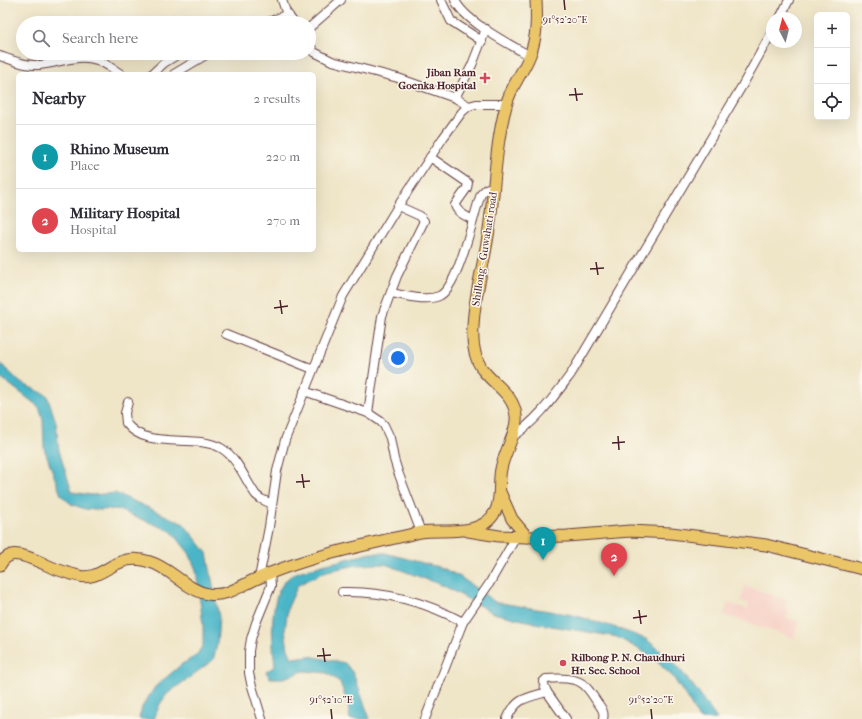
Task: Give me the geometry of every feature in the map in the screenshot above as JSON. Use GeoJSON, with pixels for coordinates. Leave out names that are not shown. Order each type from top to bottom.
{"type":"FeatureCollection","features":[{"type":"Feature","properties":{"kind":"highway","name":"Shillong - Guwahati road"},"geometry":{"type":"LineString","coordinates":[[465,531],[484,524],[492,517],[498,506],[501,466],[516,424],[514,408],[504,391],[483,370],[478,361],[473,343],[475,308],[488,236],[500,134],[506,104],[511,91],[530,56],[536,28],[536,0]]}},
{"type":"Feature","properties":{"kind":"highway"},"geometry":{"type":"LineString","coordinates":[[499,488],[512,519],[527,537]]}},
{"type":"Feature","properties":{"kind":"highway"},"geometry":{"type":"LineString","coordinates":[[0,565],[6,557],[16,554],[72,575],[92,577],[121,562],[132,559],[140,560],[151,562],[162,567],[196,590],[208,594],[220,594],[233,592],[257,578],[308,560],[421,532],[435,530],[465,531],[516,537],[567,536],[624,532],[671,533],[766,545],[862,569]]}},
{"type":"Feature","properties":{"kind":"street"},"geometry":{"type":"LineString","coordinates":[[275,0],[282,2],[290,16]]}},
{"type":"Feature","properties":{"kind":"street"},"geometry":{"type":"LineString","coordinates":[[316,22],[341,0]]}},
{"type":"Feature","properties":{"kind":"street"},"geometry":{"type":"LineString","coordinates":[[441,0],[451,21],[482,41]]}},
{"type":"Feature","properties":{"kind":"street"},"geometry":{"type":"LineString","coordinates":[[455,0],[460,9],[466,15],[530,56]]}},
{"type":"Feature","properties":{"kind":"street"},"geometry":{"type":"LineString","coordinates":[[783,12],[789,0]]}},
{"type":"Feature","properties":{"kind":"street"},"geometry":{"type":"LineString","coordinates":[[455,98],[472,65],[486,29]]}},
{"type":"Feature","properties":{"kind":"street"},"geometry":{"type":"LineString","coordinates":[[511,438],[526,428],[540,414],[571,374],[742,86],[766,43]]}},
{"type":"Feature","properties":{"kind":"street"},"geometry":{"type":"LineString","coordinates":[[316,53],[332,61],[398,78],[455,98],[469,106]]}},
{"type":"Feature","properties":{"kind":"street"},"geometry":{"type":"LineString","coordinates":[[0,56],[16,62],[37,65],[65,60]]}},
{"type":"Feature","properties":{"kind":"street"},"geometry":{"type":"LineString","coordinates":[[98,60],[118,72]]}},
{"type":"Feature","properties":{"kind":"street"},"geometry":{"type":"LineString","coordinates":[[154,72],[169,60]]}},
{"type":"Feature","properties":{"kind":"street"},"geometry":{"type":"LineString","coordinates":[[177,72],[198,60]]}},
{"type":"Feature","properties":{"kind":"street"},"geometry":{"type":"LineString","coordinates":[[257,578],[269,527],[277,471],[285,440],[343,296],[398,206],[454,122],[469,106],[476,104],[506,104]]}},
{"type":"Feature","properties":{"kind":"street"},"geometry":{"type":"LineString","coordinates":[[430,157],[468,183],[469,185],[455,207],[459,212],[473,220]]}},
{"type":"Feature","properties":{"kind":"street"},"geometry":{"type":"LineString","coordinates":[[391,293],[427,298],[439,296],[444,293],[455,275],[481,194],[486,189],[494,186]]}},
{"type":"Feature","properties":{"kind":"street"},"geometry":{"type":"LineString","coordinates":[[368,413],[382,316],[397,276],[424,221],[420,216],[398,206]]}},
{"type":"Feature","properties":{"kind":"street"},"geometry":{"type":"LineString","coordinates":[[226,334],[313,369]]}},
{"type":"Feature","properties":{"kind":"street"},"geometry":{"type":"LineString","coordinates":[[304,391],[368,413],[380,421],[388,431],[398,472],[421,532]]}},
{"type":"Feature","properties":{"kind":"street"},"geometry":{"type":"LineString","coordinates":[[128,402],[125,413],[126,423],[135,432],[152,438],[200,443],[222,449],[232,457],[256,495],[272,504]]}},
{"type":"Feature","properties":{"kind":"street"},"geometry":{"type":"LineString","coordinates":[[425,719],[465,619],[489,584],[516,537]]}},
{"type":"Feature","properties":{"kind":"street"},"geometry":{"type":"LineString","coordinates":[[262,719],[251,683],[249,651],[250,639],[271,586],[270,574]]}},
{"type":"Feature","properties":{"kind":"street"},"geometry":{"type":"LineString","coordinates":[[342,592],[364,592],[386,595],[465,619]]}},
{"type":"Feature","properties":{"kind":"street"},"geometry":{"type":"LineString","coordinates":[[566,719],[547,692],[543,684],[546,679],[560,679],[579,682],[588,689],[600,706],[603,712],[603,719]]}},
{"type":"Feature","properties":{"kind":"street"},"geometry":{"type":"LineString","coordinates":[[506,719],[516,703],[547,692]]}},
{"type":"Feature","properties":{"kind":"shaded area"},"geometry":{"type":"Polygon","coordinates":[[[745,586],[787,600],[784,608],[789,610],[786,618],[799,622],[794,638],[724,615],[728,603],[748,609],[749,604],[740,601],[745,586]]]}},
{"type":"Feature","properties":{"kind":"water"},"geometry":{"type":"Polygon","coordinates":[[[0,363],[21,383],[47,395],[56,422],[59,451],[72,492],[92,495],[115,493],[149,508],[184,524],[207,553],[219,617],[217,645],[213,660],[167,694],[160,704],[154,719],[139,719],[142,707],[155,687],[182,664],[196,656],[203,645],[203,625],[196,570],[189,553],[171,531],[116,509],[85,509],[71,504],[61,495],[44,448],[43,420],[39,407],[0,377],[0,363]]]}},
{"type":"Feature","properties":{"kind":"water"},"geometry":{"type":"Polygon","coordinates":[[[371,553],[385,553],[442,568],[459,576],[495,602],[573,615],[611,626],[646,639],[672,660],[695,688],[717,719],[699,719],[673,677],[651,656],[617,637],[540,624],[493,613],[444,586],[385,564],[357,565],[327,571],[298,585],[288,607],[285,630],[288,649],[292,658],[309,656],[345,663],[353,673],[370,719],[350,719],[348,705],[340,682],[327,673],[304,671],[284,678],[270,678],[266,672],[275,666],[272,631],[273,618],[278,593],[283,583],[294,574],[302,571],[371,553]]]}},
{"type":"Feature","properties":{"kind":"place","name":"Jiban Ram Goenka Hospital"},"geometry":{"type":"Point","coordinates":[485,78]}},
{"type":"Feature","properties":{"kind":"place","name":"Rhino Museum"},"geometry":{"type":"Point","coordinates":[543,560]}},
{"type":"Feature","properties":{"kind":"place","name":"Military Hospital"},"geometry":{"type":"Point","coordinates":[614,576]}},
{"type":"Feature","properties":{"kind":"place","name":"Rilbong P. N. Chaudhuri Hr. Sec. School"},"geometry":{"type":"Point","coordinates":[563,663]}}]}
